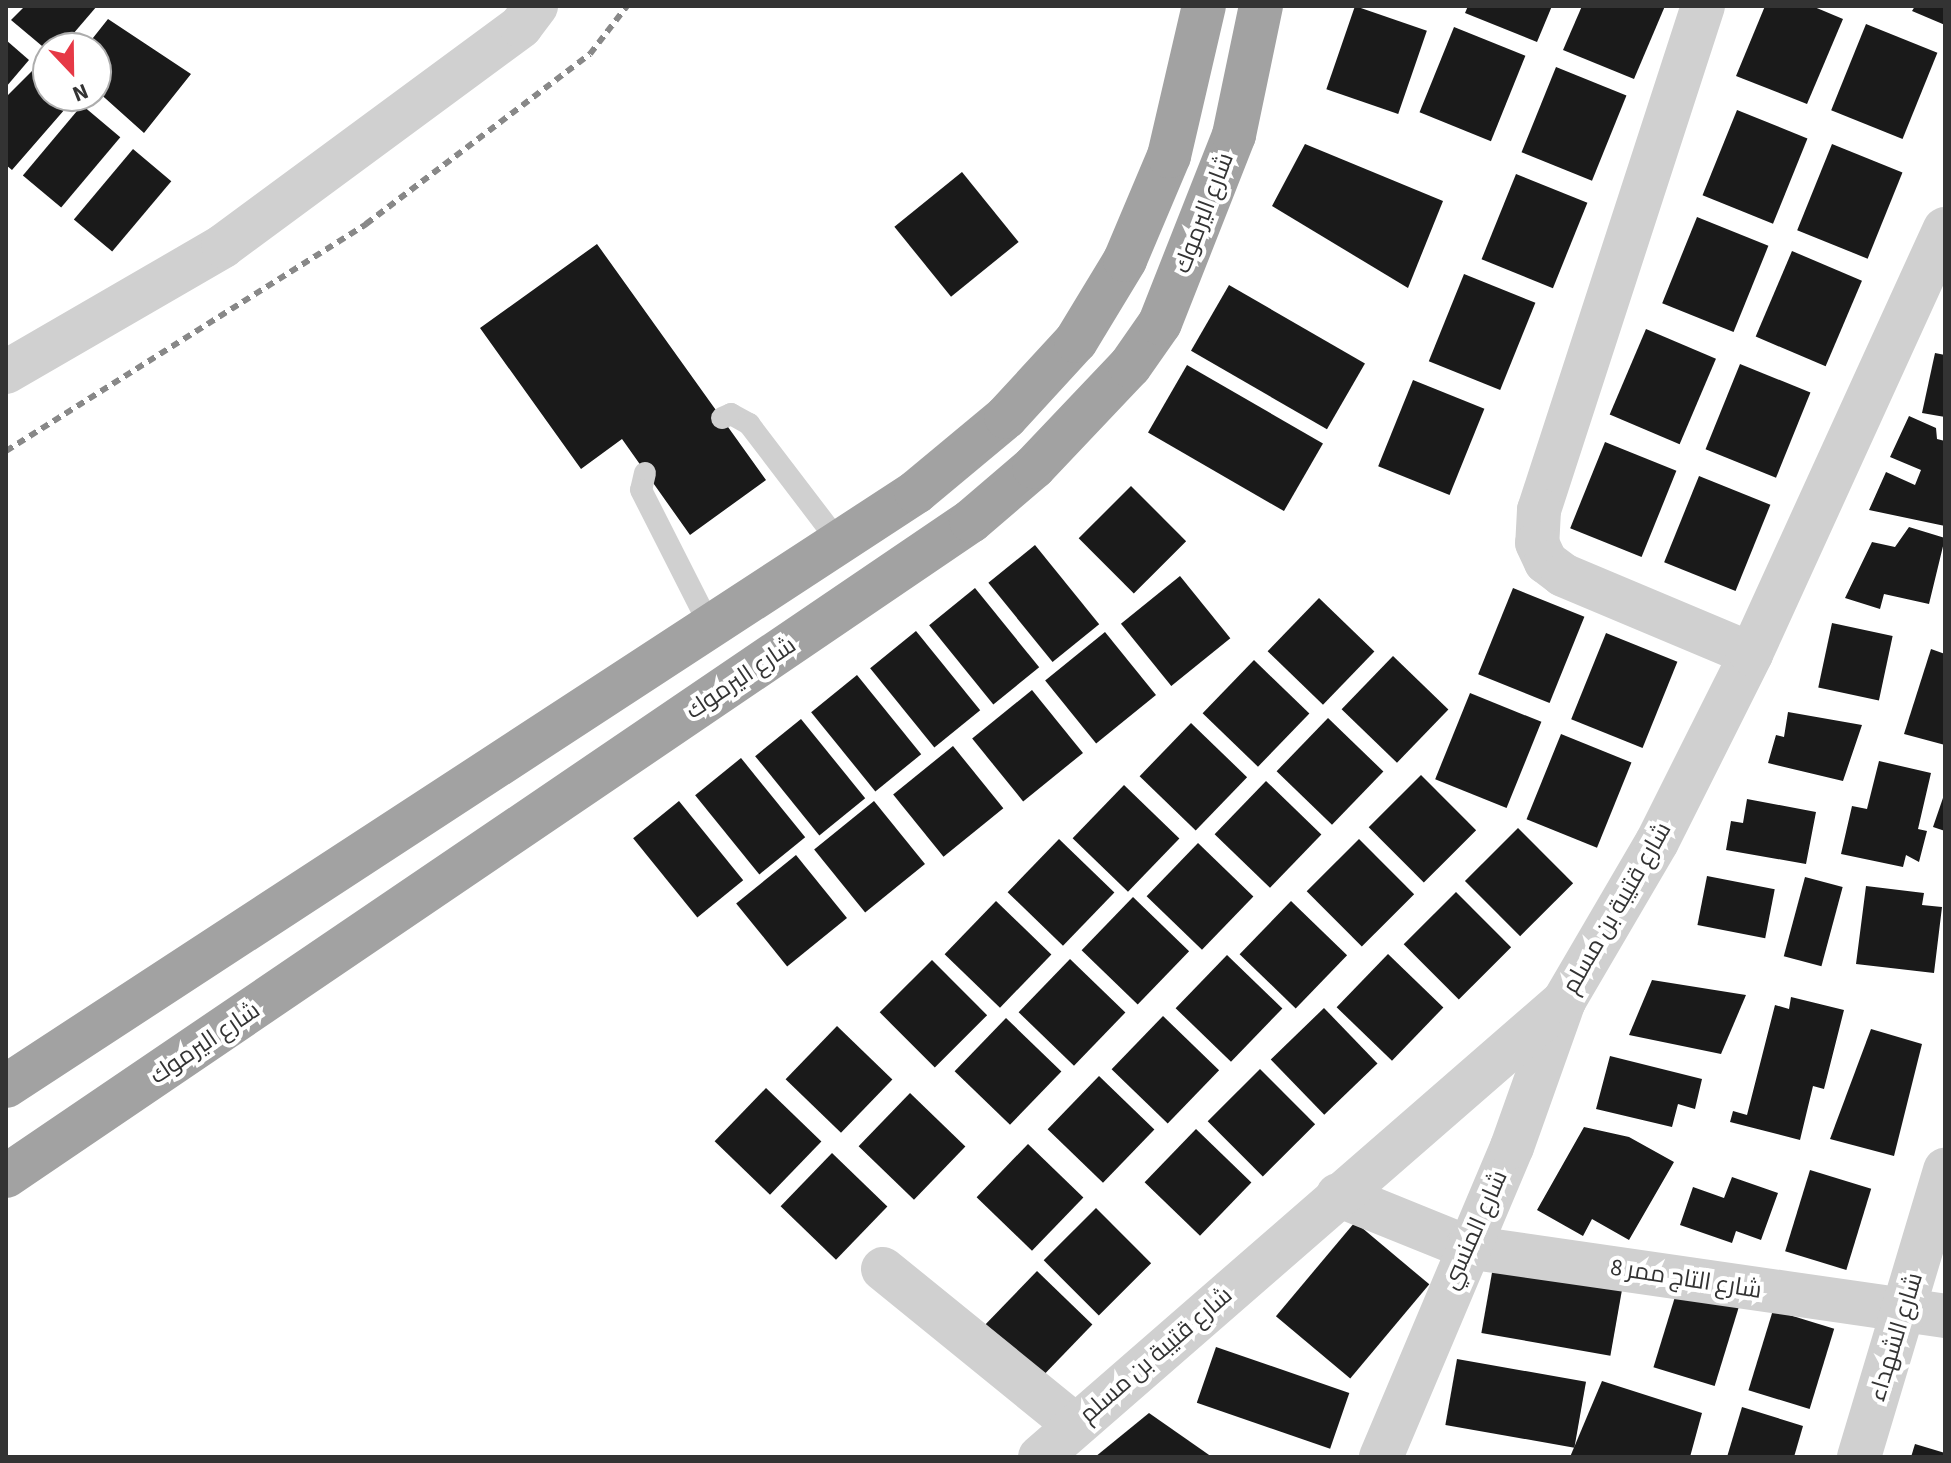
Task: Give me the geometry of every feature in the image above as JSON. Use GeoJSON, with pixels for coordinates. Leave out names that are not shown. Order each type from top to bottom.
{"type":"FeatureCollection","features":[{"type":"Feature","properties":{"kind":"highway"},"geometry":{"type":"LineString","coordinates":[[6,1086],[916,492],[1006,417],[1076,341],[1125,260],[1169,156],[1204,6]]}},
{"type":"Feature","properties":{"kind":"highway","name":"شارع اليرموك"},"geometry":{"type":"LineString","coordinates":[[6,1176],[971,521],[1034,467],[1130,366],[1160,323],[1234,135],[1261,6]]}},
{"type":"Feature","properties":{"kind":"street"},"geometry":{"type":"LineString","coordinates":[[6,372],[223,246],[521,26],[536,6]]}},
{"type":"Feature","properties":{"kind":"street"},"geometry":{"type":"LineString","coordinates":[[1703,6],[1539,510],[1537,543],[1546,562],[1563,575],[1751,654]]}},
{"type":"Feature","properties":{"kind":"street","name":"شارع قتيبة بن مسلم"},"geometry":{"type":"LineString","coordinates":[[1040,1457],[1564,1001],[1657,842],[1751,654],[1945,229]]}},
{"type":"Feature","properties":{"kind":"street","name":"شارع المنسي"},"geometry":{"type":"LineString","coordinates":[[1381,1457],[1467,1247],[1512,1147],[1564,1001]]}},
{"type":"Feature","properties":{"kind":"street","name":"شارع الشهداء"},"geometry":{"type":"LineString","coordinates":[[1859,1457],[1925,1313],[1945,1170]]}},
{"type":"Feature","properties":{"kind":"street","name":"شارع التاج ممر 8"},"geometry":{"type":"LineString","coordinates":[[1338,1195],[1467,1247],[1925,1313]]}},
{"type":"Feature","properties":{"kind":"street"},"geometry":{"type":"LineString","coordinates":[[883,1269],[1075,1425]]}},
{"type":"Feature","properties":{"kind":"lane"},"geometry":{"type":"LineString","coordinates":[[722,418],[731,414],[749,424],[839,542]]}},
{"type":"Feature","properties":{"kind":"lane"},"geometry":{"type":"LineString","coordinates":[[645,473],[641,490],[710,626]]}},
{"type":"Feature","properties":{"kind":"building"},"geometry":{"type":"Polygon","coordinates":[[[25,6],[97,6],[75,32],[32,32],[32,38],[11,20],[25,6]]]}},
{"type":"Feature","properties":{"kind":"building"},"geometry":{"type":"Polygon","coordinates":[[[1355,6],[1427,31],[1398,114],[1326,89],[1355,6]]]}},
{"type":"Feature","properties":{"kind":"building"},"geometry":{"type":"Polygon","coordinates":[[[1468,6],[1552,6],[1537,42],[1465,13],[1468,6]]]}},
{"type":"Feature","properties":{"kind":"building"},"geometry":{"type":"Polygon","coordinates":[[[1582,6],[1665,6],[1634,79],[1563,50],[1582,6]]]}},
{"type":"Feature","properties":{"kind":"building"},"geometry":{"type":"Polygon","coordinates":[[[1765,6],[1812,6],[1843,19],[1807,104],[1736,76],[1765,6]]]}},
{"type":"Feature","properties":{"kind":"building"},"geometry":{"type":"Polygon","coordinates":[[[1915,6],[1945,6],[1945,25],[1912,11],[1915,6]]]}},
{"type":"Feature","properties":{"kind":"building"},"geometry":{"type":"Polygon","coordinates":[[[108,19],[191,74],[144,133],[112,104],[112,32],[98,32],[108,19]]]}},
{"type":"Feature","properties":{"kind":"building"},"geometry":{"type":"Polygon","coordinates":[[[1866,24],[1937,53],[1903,139],[1831,110],[1866,24]]]}},
{"type":"Feature","properties":{"kind":"building"},"geometry":{"type":"Polygon","coordinates":[[[1454,27],[1525,56],[1491,141],[1420,112],[1454,27]]]}},
{"type":"Feature","properties":{"kind":"building"},"geometry":{"type":"Polygon","coordinates":[[[6,40],[29,60],[6,87],[6,40]]]}},
{"type":"Feature","properties":{"kind":"building"},"geometry":{"type":"Polygon","coordinates":[[[1556,67],[1626,95],[1592,181],[1522,152],[1556,67]]]}},
{"type":"Feature","properties":{"kind":"building"},"geometry":{"type":"Polygon","coordinates":[[[32,71],[32,112],[62,112],[12,170],[6,165],[6,97],[32,71]]]}},
{"type":"Feature","properties":{"kind":"building"},"geometry":{"type":"Polygon","coordinates":[[[1737,110],[1807,138],[1773,224],[1703,195],[1737,110]]]}},
{"type":"Feature","properties":{"kind":"building"},"geometry":{"type":"Polygon","coordinates":[[[76,112],[90,112],[120,137],[61,208],[23,175],[76,112]]]}},
{"type":"Feature","properties":{"kind":"building"},"geometry":{"type":"Polygon","coordinates":[[[1305,144],[1443,201],[1408,288],[1272,206],[1305,144]]]}},
{"type":"Feature","properties":{"kind":"building"},"geometry":{"type":"Polygon","coordinates":[[[1832,144],[1902,172],[1868,259],[1797,230],[1832,144]]]}},
{"type":"Feature","properties":{"kind":"building"},"geometry":{"type":"Polygon","coordinates":[[[133,149],[171,181],[112,252],[74,219],[133,149]]]}},
{"type":"Feature","properties":{"kind":"building"},"geometry":{"type":"Polygon","coordinates":[[[962,172],[1019,242],[951,297],[894,227],[962,172]]]}},
{"type":"Feature","properties":{"kind":"building"},"geometry":{"type":"Polygon","coordinates":[[[1516,174],[1587,203],[1553,288],[1482,259],[1516,174]]]}},
{"type":"Feature","properties":{"kind":"building"},"geometry":{"type":"Polygon","coordinates":[[[1697,217],[1768,246],[1734,332],[1662,303],[1697,217]]]}},
{"type":"Feature","properties":{"kind":"building"},"geometry":{"type":"Polygon","coordinates":[[[597,244],[766,480],[690,535],[622,439],[581,469],[480,328],[597,244]]]}},
{"type":"Feature","properties":{"kind":"building"},"geometry":{"type":"Polygon","coordinates":[[[1792,251],[1862,281],[1826,366],[1756,337],[1792,251]]]}},
{"type":"Feature","properties":{"kind":"building"},"geometry":{"type":"Polygon","coordinates":[[[1464,274],[1535,303],[1500,390],[1429,361],[1464,274]]]}},
{"type":"Feature","properties":{"kind":"building"},"geometry":{"type":"Polygon","coordinates":[[[1229,285],[1365,364],[1327,429],[1191,351],[1229,285]]]}},
{"type":"Feature","properties":{"kind":"building"},"geometry":{"type":"Polygon","coordinates":[[[1646,329],[1716,359],[1680,444],[1610,415],[1646,329]]]}},
{"type":"Feature","properties":{"kind":"building"},"geometry":{"type":"Polygon","coordinates":[[[1935,353],[1945,355],[1945,417],[1922,413],[1935,353]]]}},
{"type":"Feature","properties":{"kind":"building"},"geometry":{"type":"Polygon","coordinates":[[[1740,364],[1810,392],[1776,478],[1706,449],[1740,364]]]}},
{"type":"Feature","properties":{"kind":"building"},"geometry":{"type":"Polygon","coordinates":[[[1187,365],[1323,444],[1284,511],[1148,433],[1187,365]]]}},
{"type":"Feature","properties":{"kind":"building"},"geometry":{"type":"Polygon","coordinates":[[[1413,380],[1484,409],[1450,495],[1378,466],[1413,380]]]}},
{"type":"Feature","properties":{"kind":"building"},"geometry":{"type":"Polygon","coordinates":[[[1909,416],[1936,428],[1937,439],[1945,441],[1945,526],[1869,510],[1886,472],[1915,485],[1921,470],[1890,457],[1909,416]]]}},
{"type":"Feature","properties":{"kind":"building"},"geometry":{"type":"Polygon","coordinates":[[[1605,442],[1676,471],[1642,557],[1570,528],[1605,442]]]}},
{"type":"Feature","properties":{"kind":"building"},"geometry":{"type":"Polygon","coordinates":[[[1699,476],[1770,505],[1736,591],[1664,562],[1699,476]]]}},
{"type":"Feature","properties":{"kind":"building"},"geometry":{"type":"Polygon","coordinates":[[[1131,486],[1186,541],[1134,593],[1079,538],[1131,486]]]}},
{"type":"Feature","properties":{"kind":"building"},"geometry":{"type":"Polygon","coordinates":[[[1909,527],[1945,538],[1929,604],[1884,594],[1880,609],[1845,598],[1872,542],[1895,547],[1909,527]]]}},
{"type":"Feature","properties":{"kind":"building"},"geometry":{"type":"Polygon","coordinates":[[[1035,545],[1099,624],[1053,662],[988,583],[1035,545]]]}},
{"type":"Feature","properties":{"kind":"building"},"geometry":{"type":"Polygon","coordinates":[[[1180,576],[1230,638],[1171,686],[1121,624],[1180,576]]]}},
{"type":"Feature","properties":{"kind":"building"},"geometry":{"type":"Polygon","coordinates":[[[975,588],[1039,667],[993,704],[929,625],[975,588]]]}},
{"type":"Feature","properties":{"kind":"building"},"geometry":{"type":"Polygon","coordinates":[[[1513,588],[1584,617],[1550,703],[1478,674],[1513,588]]]}},
{"type":"Feature","properties":{"kind":"building"},"geometry":{"type":"Polygon","coordinates":[[[1319,598],[1374,651],[1323,705],[1268,651],[1319,598]]]}},
{"type":"Feature","properties":{"kind":"building"},"geometry":{"type":"Polygon","coordinates":[[[1832,623],[1893,636],[1879,700],[1818,688],[1832,623]]]}},
{"type":"Feature","properties":{"kind":"building"},"geometry":{"type":"Polygon","coordinates":[[[916,631],[980,710],[934,747],[870,668],[916,631]]]}},
{"type":"Feature","properties":{"kind":"building"},"geometry":{"type":"Polygon","coordinates":[[[1105,632],[1156,695],[1096,743],[1045,680],[1105,632]]]}},
{"type":"Feature","properties":{"kind":"building"},"geometry":{"type":"Polygon","coordinates":[[[1606,633],[1677,662],[1643,748],[1571,719],[1606,633]]]}},
{"type":"Feature","properties":{"kind":"building"},"geometry":{"type":"Polygon","coordinates":[[[1931,649],[1945,654],[1945,745],[1904,734],[1931,649]]]}},
{"type":"Feature","properties":{"kind":"building"},"geometry":{"type":"Polygon","coordinates":[[[1393,656],[1448,709],[1397,763],[1342,709],[1393,656]]]}},
{"type":"Feature","properties":{"kind":"building"},"geometry":{"type":"Polygon","coordinates":[[[1254,660],[1309,713],[1258,767],[1203,713],[1254,660]]]}},
{"type":"Feature","properties":{"kind":"building"},"geometry":{"type":"Polygon","coordinates":[[[857,675],[921,754],[875,791],[811,712],[857,675]]]}},
{"type":"Feature","properties":{"kind":"building"},"geometry":{"type":"Polygon","coordinates":[[[1032,690],[1083,753],[1023,801],[972,738],[1032,690]]]}},
{"type":"Feature","properties":{"kind":"building"},"geometry":{"type":"Polygon","coordinates":[[[1470,693],[1541,722],[1507,808],[1435,779],[1470,693]]]}},
{"type":"Feature","properties":{"kind":"building"},"geometry":{"type":"Polygon","coordinates":[[[1788,712],[1862,725],[1843,781],[1768,763],[1776,735],[1784,737],[1788,712]]]}},
{"type":"Feature","properties":{"kind":"building"},"geometry":{"type":"Polygon","coordinates":[[[1328,718],[1383,771],[1332,825],[1277,771],[1328,718]]]}},
{"type":"Feature","properties":{"kind":"building"},"geometry":{"type":"Polygon","coordinates":[[[801,719],[865,798],[819,835],[755,756],[801,719]]]}},
{"type":"Feature","properties":{"kind":"building"},"geometry":{"type":"Polygon","coordinates":[[[1191,723],[1247,777],[1196,830],[1140,776],[1191,723]]]}},
{"type":"Feature","properties":{"kind":"building"},"geometry":{"type":"Polygon","coordinates":[[[1561,734],[1631,762],[1597,848],[1527,819],[1561,734]]]}},
{"type":"Feature","properties":{"kind":"building"},"geometry":{"type":"Polygon","coordinates":[[[953,746],[1003,808],[944,857],[893,794],[953,746]]]}},
{"type":"Feature","properties":{"kind":"building"},"geometry":{"type":"Polygon","coordinates":[[[741,758],[805,837],[759,874],[695,795],[741,758]]]}},
{"type":"Feature","properties":{"kind":"building"},"geometry":{"type":"Polygon","coordinates":[[[1879,761],[1931,773],[1918,829],[1927,831],[1919,862],[1906,855],[1903,867],[1841,854],[1852,806],[1867,809],[1879,761]]]}},
{"type":"Feature","properties":{"kind":"building"},"geometry":{"type":"Polygon","coordinates":[[[1421,775],[1476,830],[1424,882],[1369,827],[1421,775]]]}},
{"type":"Feature","properties":{"kind":"building"},"geometry":{"type":"Polygon","coordinates":[[[1266,781],[1321,834],[1270,888],[1215,834],[1266,781]]]}},
{"type":"Feature","properties":{"kind":"building"},"geometry":{"type":"Polygon","coordinates":[[[1124,785],[1179,838],[1128,892],[1073,838],[1124,785]]]}},
{"type":"Feature","properties":{"kind":"building"},"geometry":{"type":"Polygon","coordinates":[[[1945,792],[1945,831],[1933,827],[1945,792]]]}},
{"type":"Feature","properties":{"kind":"building"},"geometry":{"type":"Polygon","coordinates":[[[1747,799],[1816,812],[1806,864],[1726,850],[1731,821],[1743,823],[1747,799]]]}},
{"type":"Feature","properties":{"kind":"building"},"geometry":{"type":"Polygon","coordinates":[[[679,801],[743,880],[697,917],[633,838],[679,801]]]}},
{"type":"Feature","properties":{"kind":"building"},"geometry":{"type":"Polygon","coordinates":[[[874,801],[925,864],[865,912],[814,849],[874,801]]]}},
{"type":"Feature","properties":{"kind":"building"},"geometry":{"type":"Polygon","coordinates":[[[1518,828],[1573,883],[1520,936],[1465,881],[1518,828]]]}},
{"type":"Feature","properties":{"kind":"building"},"geometry":{"type":"Polygon","coordinates":[[[1059,839],[1114,892],[1063,946],[1008,892],[1059,839]]]}},
{"type":"Feature","properties":{"kind":"building"},"geometry":{"type":"Polygon","coordinates":[[[1359,839],[1414,894],[1362,946],[1307,891],[1359,839]]]}},
{"type":"Feature","properties":{"kind":"building"},"geometry":{"type":"Polygon","coordinates":[[[1198,843],[1253,896],[1202,950],[1147,896],[1198,843]]]}},
{"type":"Feature","properties":{"kind":"building"},"geometry":{"type":"Polygon","coordinates":[[[796,855],[847,918],[787,966],[736,903],[796,855]]]}},
{"type":"Feature","properties":{"kind":"building"},"geometry":{"type":"Polygon","coordinates":[[[1707,876],[1775,889],[1765,938],[1697,925],[1707,876]]]}},
{"type":"Feature","properties":{"kind":"building"},"geometry":{"type":"Polygon","coordinates":[[[1805,877],[1843,887],[1821,966],[1784,956],[1805,877]]]}},
{"type":"Feature","properties":{"kind":"building"},"geometry":{"type":"Polygon","coordinates":[[[1866,886],[1924,893],[1922,905],[1942,907],[1934,973],[1856,964],[1866,886]]]}},
{"type":"Feature","properties":{"kind":"building"},"geometry":{"type":"Polygon","coordinates":[[[1456,892],[1511,947],[1459,999],[1404,944],[1456,892]]]}},
{"type":"Feature","properties":{"kind":"building"},"geometry":{"type":"Polygon","coordinates":[[[1133,897],[1189,951],[1138,1004],[1082,950],[1133,897]]]}},
{"type":"Feature","properties":{"kind":"building"},"geometry":{"type":"Polygon","coordinates":[[[996,901],[1051,954],[1000,1008],[945,954],[996,901]]]}},
{"type":"Feature","properties":{"kind":"building"},"geometry":{"type":"Polygon","coordinates":[[[1291,901],[1347,955],[1296,1008],[1240,954],[1291,901]]]}},
{"type":"Feature","properties":{"kind":"building"},"geometry":{"type":"Polygon","coordinates":[[[1388,954],[1443,1007],[1392,1061],[1337,1007],[1388,954]]]}},
{"type":"Feature","properties":{"kind":"building"},"geometry":{"type":"Polygon","coordinates":[[[1227,955],[1282,1008],[1231,1062],[1176,1008],[1227,955]]]}},
{"type":"Feature","properties":{"kind":"building"},"geometry":{"type":"Polygon","coordinates":[[[1070,959],[1125,1012],[1074,1066],[1019,1012],[1070,959]]]}},
{"type":"Feature","properties":{"kind":"building"},"geometry":{"type":"Polygon","coordinates":[[[932,960],[987,1015],[935,1067],[880,1012],[932,960]]]}},
{"type":"Feature","properties":{"kind":"building"},"geometry":{"type":"Polygon","coordinates":[[[1652,980],[1746,995],[1721,1054],[1629,1035],[1652,980]]]}},
{"type":"Feature","properties":{"kind":"building"},"geometry":{"type":"Polygon","coordinates":[[[1791,997],[1844,1010],[1824,1089],[1813,1086],[1800,1140],[1730,1122],[1733,1111],[1747,1115],[1775,1005],[1789,1009],[1791,997]]]}},
{"type":"Feature","properties":{"kind":"building"},"geometry":{"type":"Polygon","coordinates":[[[1324,1008],[1377,1063],[1324,1115],[1271,1059],[1324,1008]]]}},
{"type":"Feature","properties":{"kind":"building"},"geometry":{"type":"Polygon","coordinates":[[[1163,1016],[1219,1070],[1168,1123],[1112,1069],[1163,1016]]]}},
{"type":"Feature","properties":{"kind":"building"},"geometry":{"type":"Polygon","coordinates":[[[1006,1018],[1061,1071],[1010,1125],[955,1071],[1006,1018]]]}},
{"type":"Feature","properties":{"kind":"building"},"geometry":{"type":"Polygon","coordinates":[[[837,1026],[892,1079],[841,1133],[786,1079],[837,1026]]]}},
{"type":"Feature","properties":{"kind":"building"},"geometry":{"type":"Polygon","coordinates":[[[1871,1029],[1922,1044],[1894,1156],[1830,1139],[1871,1029]]]}},
{"type":"Feature","properties":{"kind":"building"},"geometry":{"type":"Polygon","coordinates":[[[1610,1056],[1702,1079],[1695,1109],[1678,1104],[1672,1127],[1596,1109],[1610,1056]]]}},
{"type":"Feature","properties":{"kind":"building"},"geometry":{"type":"Polygon","coordinates":[[[1260,1069],[1315,1124],[1263,1176],[1208,1121],[1260,1069]]]}},
{"type":"Feature","properties":{"kind":"building"},"geometry":{"type":"Polygon","coordinates":[[[1099,1076],[1154,1129],[1103,1183],[1048,1129],[1099,1076]]]}},
{"type":"Feature","properties":{"kind":"building"},"geometry":{"type":"Polygon","coordinates":[[[766,1088],[821,1141],[770,1195],[715,1141],[766,1088]]]}},
{"type":"Feature","properties":{"kind":"building"},"geometry":{"type":"Polygon","coordinates":[[[910,1093],[965,1146],[914,1200],[859,1146],[910,1093]]]}},
{"type":"Feature","properties":{"kind":"building"},"geometry":{"type":"Polygon","coordinates":[[[1584,1127],[1629,1137],[1674,1162],[1629,1240],[1592,1219],[1583,1236],[1537,1210],[1584,1127]]]}},
{"type":"Feature","properties":{"kind":"building"},"geometry":{"type":"Polygon","coordinates":[[[1196,1129],[1251,1182],[1200,1236],[1145,1182],[1196,1129]]]}},
{"type":"Feature","properties":{"kind":"building"},"geometry":{"type":"Polygon","coordinates":[[[1028,1144],[1083,1197],[1032,1251],[977,1197],[1028,1144]]]}},
{"type":"Feature","properties":{"kind":"building"},"geometry":{"type":"Polygon","coordinates":[[[832,1153],[887,1206],[836,1260],[781,1206],[832,1153]]]}},
{"type":"Feature","properties":{"kind":"building"},"geometry":{"type":"Polygon","coordinates":[[[1810,1170],[1871,1189],[1846,1270],[1785,1251],[1810,1170]]]}},
{"type":"Feature","properties":{"kind":"building"},"geometry":{"type":"Polygon","coordinates":[[[1732,1177],[1778,1193],[1761,1240],[1736,1231],[1732,1243],[1680,1225],[1693,1187],[1724,1198],[1732,1177]]]}},
{"type":"Feature","properties":{"kind":"building"},"geometry":{"type":"Polygon","coordinates":[[[1096,1208],[1151,1263],[1099,1315],[1044,1260],[1096,1208]]]}},
{"type":"Feature","properties":{"kind":"building"},"geometry":{"type":"Polygon","coordinates":[[[1355,1222],[1429,1284],[1350,1379],[1276,1316],[1355,1222]]]}},
{"type":"Feature","properties":{"kind":"building"},"geometry":{"type":"Polygon","coordinates":[[[1493,1267],[1622,1290],[1610,1356],[1481,1333],[1493,1267]]]}},
{"type":"Feature","properties":{"kind":"building"},"geometry":{"type":"Polygon","coordinates":[[[1037,1271],[1092,1324],[1041,1378],[986,1324],[1037,1271]]]}},
{"type":"Feature","properties":{"kind":"building"},"geometry":{"type":"Polygon","coordinates":[[[1678,1287],[1739,1306],[1715,1386],[1653,1367],[1678,1287]]]}},
{"type":"Feature","properties":{"kind":"building"},"geometry":{"type":"Polygon","coordinates":[[[1773,1310],[1834,1329],[1810,1409],[1748,1390],[1773,1310]]]}},
{"type":"Feature","properties":{"kind":"building"},"geometry":{"type":"Polygon","coordinates":[[[1216,1347],[1349,1393],[1330,1449],[1197,1403],[1216,1347]]]}},
{"type":"Feature","properties":{"kind":"building"},"geometry":{"type":"Polygon","coordinates":[[[1457,1359],[1586,1382],[1574,1448],[1445,1425],[1457,1359]]]}},
{"type":"Feature","properties":{"kind":"building"},"geometry":{"type":"Polygon","coordinates":[[[1602,1381],[1702,1413],[1690,1457],[1570,1457],[1602,1381]]]}},
{"type":"Feature","properties":{"kind":"building"},"geometry":{"type":"Polygon","coordinates":[[[1742,1407],[1803,1426],[1794,1457],[1727,1457],[1742,1407]]]}},
{"type":"Feature","properties":{"kind":"building"},"geometry":{"type":"Polygon","coordinates":[[[1149,1413],[1212,1457],[1095,1457],[1149,1413]]]}},
{"type":"Feature","properties":{"kind":"building"},"geometry":{"type":"Polygon","coordinates":[[[1915,1444],[1945,1453],[1945,1457],[1911,1457],[1915,1444]]]}},
{"type":"Feature","properties":{"kind":"railway"},"geometry":{"type":"LineString","coordinates":[[6,451],[366,224],[590,54],[627,6]]}}]}
